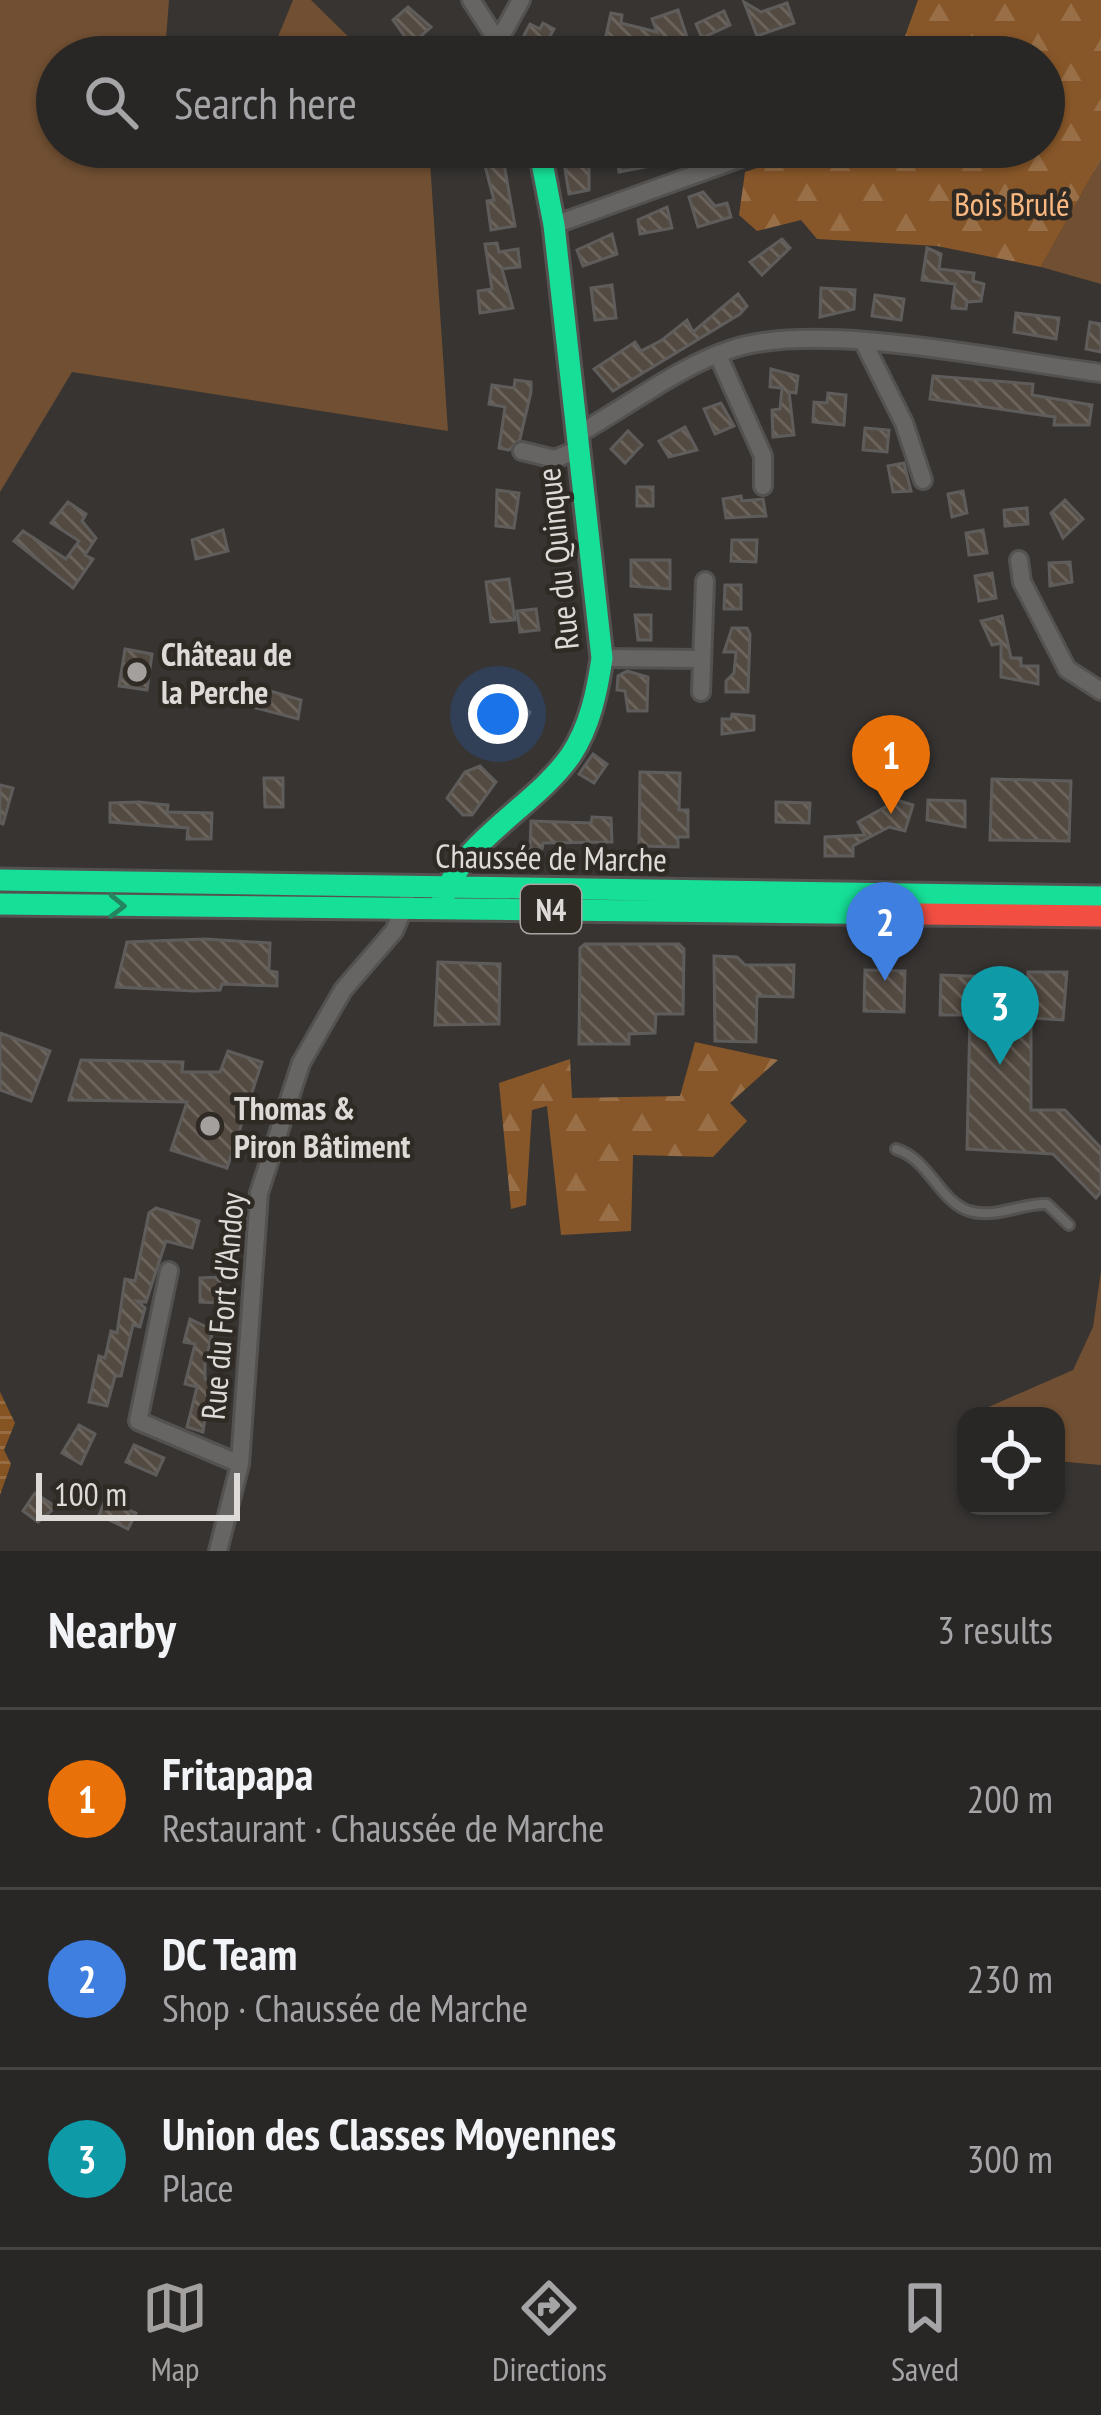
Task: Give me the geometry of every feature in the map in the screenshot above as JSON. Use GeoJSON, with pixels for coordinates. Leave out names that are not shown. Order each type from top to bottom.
{"type":"FeatureCollection","features":[{"type":"Feature","properties":{"kind":"main road","name":"Rue du Quinque"},"geometry":{"type":"LineString","coordinates":[[442,898],[453,871],[534,800],[569,758],[596,698],[602,658],[554,225],[543,168]]}},
{"type":"Feature","properties":{"kind":"main road","name":"Chaussée de Marche"},"geometry":{"type":"LineString","coordinates":[[0,880],[353,882],[407,898]]}},
{"type":"Feature","properties":{"kind":"main road","name":"Chaussée de Marche"},"geometry":{"type":"LineString","coordinates":[[0,904],[1101,897]]}},
{"type":"Feature","properties":{"kind":"main road","name":"Chaussée de Marche"},"geometry":{"type":"LineString","coordinates":[[442,898],[1101,916]]}},
{"type":"Feature","properties":{"kind":"street"},"geometry":{"type":"LineString","coordinates":[[471,0],[496,36]]}},
{"type":"Feature","properties":{"kind":"street"},"geometry":{"type":"LineString","coordinates":[[501,36],[521,0]]}},
{"type":"Feature","properties":{"kind":"street"},"geometry":{"type":"LineString","coordinates":[[554,225],[713,168]]}},
{"type":"Feature","properties":{"kind":"street"},"geometry":{"type":"LineString","coordinates":[[521,452],[555,459],[718,355],[766,340],[864,343],[1101,373]]}},
{"type":"Feature","properties":{"kind":"street"},"geometry":{"type":"LineString","coordinates":[[864,343],[904,423],[923,480]]}},
{"type":"Feature","properties":{"kind":"street"},"geometry":{"type":"LineString","coordinates":[[718,355],[763,456],[763,486]]}},
{"type":"Feature","properties":{"kind":"street"},"geometry":{"type":"LineString","coordinates":[[1019,560],[1022,582],[1067,670],[1101,691]]}},
{"type":"Feature","properties":{"kind":"street"},"geometry":{"type":"LineString","coordinates":[[701,692],[705,580]]}},
{"type":"Feature","properties":{"kind":"street"},"geometry":{"type":"LineString","coordinates":[[602,658],[701,658]]}},
{"type":"Feature","properties":{"kind":"street","name":"Rue du Fort d'Andoy"},"geometry":{"type":"LineString","coordinates":[[218,1551],[240,1464],[246,1322],[260,1190],[301,1064],[343,990],[407,898]]}},
{"type":"Feature","properties":{"kind":"street"},"geometry":{"type":"LineString","coordinates":[[169,1271],[137,1421],[240,1464]]}},
{"type":"Feature","properties":{"kind":"lane"},"geometry":{"type":"LineString","coordinates":[[896,1149],[922,1162],[950,1196],[970,1211],[1000,1212],[1047,1204],[1069,1225]]}},
{"type":"Feature","properties":{"kind":"shaded area"},"geometry":{"type":"Polygon","coordinates":[[[0,0],[169,0],[166,36],[36,36],[36,168],[430,168],[448,431],[72,372],[0,492],[0,0]]]}},
{"type":"Feature","properties":{"kind":"shaded area"},"geometry":{"type":"Polygon","coordinates":[[[293,0],[311,0],[348,36],[278,36],[293,0]]]}},
{"type":"Feature","properties":{"kind":"shaded area"},"geometry":{"type":"Polygon","coordinates":[[[1101,159],[1101,284],[1041,267],[1101,159]]]}},
{"type":"Feature","properties":{"kind":"shaded area"},"geometry":{"type":"Polygon","coordinates":[[[1101,1271],[1101,1465],[1065,1462],[1065,1407],[989,1407],[1073,1370],[1093,1327],[1101,1271]]]}},
{"type":"Feature","properties":{"kind":"shaded area"},"geometry":{"type":"Polygon","coordinates":[[[0,1392],[15,1423],[4,1450],[11,1464],[0,1495],[0,1392]]]}},
{"type":"Feature","properties":{"kind":"green space","name":"Bois Brulé"},"geometry":{"type":"Polygon","coordinates":[[[918,0],[1101,0],[1101,159],[1041,267],[937,246],[817,239],[801,220],[757,231],[739,215],[745,172],[757,168],[1065,168],[1065,36],[905,36],[918,0]]]}},
{"type":"Feature","properties":{"kind":"green space"},"geometry":{"type":"Polygon","coordinates":[[[695,1042],[778,1060],[730,1103],[747,1121],[713,1157],[633,1155],[631,1231],[561,1235],[547,1106],[532,1110],[526,1205],[511,1209],[499,1083],[570,1059],[572,1098],[680,1096],[695,1042]]]}},
{"type":"Feature","properties":{"kind":"building"},"geometry":{"type":"Polygon","coordinates":[[[744,2],[761,12],[787,3],[794,23],[757,36],[744,2]]]}},
{"type":"Feature","properties":{"kind":"building"},"geometry":{"type":"Polygon","coordinates":[[[408,7],[431,27],[421,36],[405,36],[393,20],[408,7]]]}},
{"type":"Feature","properties":{"kind":"building"},"geometry":{"type":"Polygon","coordinates":[[[678,10],[687,36],[606,36],[611,13],[622,15],[621,23],[657,32],[652,19],[678,10]]]}},
{"type":"Feature","properties":{"kind":"building"},"geometry":{"type":"Polygon","coordinates":[[[724,11],[730,25],[701,36],[696,24],[724,11]]]}},
{"type":"Feature","properties":{"kind":"building"},"geometry":{"type":"Polygon","coordinates":[[[543,23],[554,29],[550,36],[524,36],[530,24],[540,29],[543,23]]]}},
{"type":"Feature","properties":{"kind":"building"},"geometry":{"type":"Polygon","coordinates":[[[486,168],[505,168],[515,226],[491,230],[487,201],[494,200],[486,168]]]}},
{"type":"Feature","properties":{"kind":"building"},"geometry":{"type":"Polygon","coordinates":[[[565,168],[589,168],[589,190],[569,194],[565,168]]]}},
{"type":"Feature","properties":{"kind":"building"},"geometry":{"type":"Polygon","coordinates":[[[703,192],[715,206],[727,203],[731,217],[698,227],[689,197],[703,192]]]}},
{"type":"Feature","properties":{"kind":"building"},"geometry":{"type":"Polygon","coordinates":[[[667,207],[672,228],[640,234],[638,220],[667,207]]]}},
{"type":"Feature","properties":{"kind":"building"},"geometry":{"type":"Polygon","coordinates":[[[612,234],[617,254],[583,266],[577,250],[612,234]]]}},
{"type":"Feature","properties":{"kind":"building"},"geometry":{"type":"Polygon","coordinates":[[[782,239],[790,248],[762,275],[750,262],[782,239]]]}},
{"type":"Feature","properties":{"kind":"building"},"geometry":{"type":"Polygon","coordinates":[[[497,243],[499,252],[518,249],[520,267],[502,269],[513,308],[480,313],[478,291],[492,289],[485,244],[497,243]]]}},
{"type":"Feature","properties":{"kind":"building"},"geometry":{"type":"Polygon","coordinates":[[[927,248],[941,254],[939,269],[974,273],[973,281],[984,284],[981,301],[967,302],[966,309],[952,308],[955,284],[922,280],[927,248]]]}},
{"type":"Feature","properties":{"kind":"building"},"geometry":{"type":"Polygon","coordinates":[[[612,285],[616,318],[595,320],[591,288],[612,285]]]}},
{"type":"Feature","properties":{"kind":"building"},"geometry":{"type":"Polygon","coordinates":[[[821,288],[855,290],[854,309],[820,317],[821,288]]]}},
{"type":"Feature","properties":{"kind":"building"},"geometry":{"type":"Polygon","coordinates":[[[738,294],[747,306],[740,314],[613,391],[594,369],[635,342],[641,351],[662,340],[687,320],[693,332],[738,294]]]}},
{"type":"Feature","properties":{"kind":"building"},"geometry":{"type":"Polygon","coordinates":[[[875,295],[904,299],[901,320],[872,316],[875,295]]]}},
{"type":"Feature","properties":{"kind":"building"},"geometry":{"type":"Polygon","coordinates":[[[1016,313],[1059,318],[1056,339],[1014,332],[1016,313]]]}},
{"type":"Feature","properties":{"kind":"building"},"geometry":{"type":"Polygon","coordinates":[[[1090,322],[1101,324],[1101,352],[1086,349],[1090,322]]]}},
{"type":"Feature","properties":{"kind":"building"},"geometry":{"type":"Polygon","coordinates":[[[771,369],[798,376],[796,393],[789,392],[794,435],[773,437],[772,410],[780,409],[782,388],[770,387],[771,369]]]}},
{"type":"Feature","properties":{"kind":"building"},"geometry":{"type":"Polygon","coordinates":[[[933,376],[1033,384],[1032,395],[1092,405],[1089,425],[1054,425],[1055,417],[930,399],[933,376]]]}},
{"type":"Feature","properties":{"kind":"building"},"geometry":{"type":"Polygon","coordinates":[[[515,380],[531,382],[531,392],[520,439],[509,450],[499,448],[505,407],[489,404],[492,385],[514,388],[515,380]]]}},
{"type":"Feature","properties":{"kind":"building"},"geometry":{"type":"Polygon","coordinates":[[[828,393],[846,395],[844,425],[813,422],[814,402],[827,403],[828,393]]]}},
{"type":"Feature","properties":{"kind":"building"},"geometry":{"type":"Polygon","coordinates":[[[721,403],[734,426],[715,434],[704,409],[721,403]]]}},
{"type":"Feature","properties":{"kind":"building"},"geometry":{"type":"Polygon","coordinates":[[[685,427],[697,450],[669,457],[659,441],[685,427]]]}},
{"type":"Feature","properties":{"kind":"building"},"geometry":{"type":"Polygon","coordinates":[[[865,428],[889,430],[887,452],[863,450],[865,428]]]}},
{"type":"Feature","properties":{"kind":"building"},"geometry":{"type":"Polygon","coordinates":[[[628,431],[642,445],[625,463],[611,449],[628,431]]]}},
{"type":"Feature","properties":{"kind":"building"},"geometry":{"type":"Polygon","coordinates":[[[904,463],[911,491],[893,492],[888,466],[904,463]]]}},
{"type":"Feature","properties":{"kind":"building"},"geometry":{"type":"Polygon","coordinates":[[[637,487],[653,487],[653,506],[637,506],[637,487]]]}},
{"type":"Feature","properties":{"kind":"building"},"geometry":{"type":"Polygon","coordinates":[[[497,490],[519,493],[514,528],[496,526],[497,490]]]}},
{"type":"Feature","properties":{"kind":"building"},"geometry":{"type":"Polygon","coordinates":[[[963,491],[967,513],[952,517],[948,494],[963,491]]]}},
{"type":"Feature","properties":{"kind":"building"},"geometry":{"type":"Polygon","coordinates":[[[741,496],[742,501],[763,499],[766,516],[726,518],[723,499],[741,496]]]}},
{"type":"Feature","properties":{"kind":"building"},"geometry":{"type":"Polygon","coordinates":[[[1065,500],[1083,519],[1063,538],[1051,513],[1065,500]]]}},
{"type":"Feature","properties":{"kind":"building"},"geometry":{"type":"Polygon","coordinates":[[[68,502],[86,514],[82,521],[96,538],[85,555],[93,559],[73,588],[14,541],[23,531],[66,559],[79,541],[51,523],[68,502]]]}},
{"type":"Feature","properties":{"kind":"building"},"geometry":{"type":"Polygon","coordinates":[[[1027,508],[1028,524],[1005,526],[1004,510],[1027,508]]]}},
{"type":"Feature","properties":{"kind":"building"},"geometry":{"type":"Polygon","coordinates":[[[223,530],[228,551],[196,559],[192,540],[223,530]]]}},
{"type":"Feature","properties":{"kind":"building"},"geometry":{"type":"Polygon","coordinates":[[[983,530],[987,553],[969,555],[966,533],[983,530]]]}},
{"type":"Feature","properties":{"kind":"building"},"geometry":{"type":"Polygon","coordinates":[[[732,540],[757,540],[756,562],[731,561],[732,540]]]}},
{"type":"Feature","properties":{"kind":"building"},"geometry":{"type":"Polygon","coordinates":[[[631,560],[670,560],[670,589],[631,586],[631,560]]]}},
{"type":"Feature","properties":{"kind":"building"},"geometry":{"type":"Polygon","coordinates":[[[1070,562],[1072,582],[1050,586],[1049,563],[1070,562]]]}},
{"type":"Feature","properties":{"kind":"building"},"geometry":{"type":"Polygon","coordinates":[[[992,573],[996,598],[979,601],[975,576],[992,573]]]}},
{"type":"Feature","properties":{"kind":"building"},"geometry":{"type":"Polygon","coordinates":[[[509,579],[515,620],[491,622],[486,582],[509,579]]]}},
{"type":"Feature","properties":{"kind":"building"},"geometry":{"type":"Polygon","coordinates":[[[725,585],[741,585],[741,609],[724,609],[725,585]]]}},
{"type":"Feature","properties":{"kind":"building"},"geometry":{"type":"Polygon","coordinates":[[[536,609],[539,630],[520,632],[517,611],[536,609]]]}},
{"type":"Feature","properties":{"kind":"building"},"geometry":{"type":"Polygon","coordinates":[[[635,615],[651,615],[651,640],[638,640],[635,615]]]}},
{"type":"Feature","properties":{"kind":"building"},"geometry":{"type":"Polygon","coordinates":[[[1002,616],[1011,658],[1021,658],[1021,666],[1038,666],[1038,684],[1001,677],[1001,643],[992,645],[981,621],[1002,616]]]}},
{"type":"Feature","properties":{"kind":"building"},"geometry":{"type":"Polygon","coordinates":[[[732,628],[747,628],[750,634],[748,692],[726,692],[736,652],[724,652],[732,628]]]}},
{"type":"Feature","properties":{"kind":"building","name":"Château de la Perche"},"geometry":{"type":"Polygon","coordinates":[[[125,649],[152,654],[147,690],[119,686],[125,649]]]}},
{"type":"Feature","properties":{"kind":"building"},"geometry":{"type":"Polygon","coordinates":[[[627,671],[648,677],[647,711],[628,711],[625,691],[617,690],[618,676],[627,671]]]}},
{"type":"Feature","properties":{"kind":"building"},"geometry":{"type":"Polygon","coordinates":[[[260,688],[301,700],[298,719],[256,708],[260,688]]]}},
{"type":"Feature","properties":{"kind":"building"},"geometry":{"type":"Polygon","coordinates":[[[507,700],[530,712],[516,737],[493,725],[507,700]]]}},
{"type":"Feature","properties":{"kind":"building"},"geometry":{"type":"Polygon","coordinates":[[[732,714],[754,716],[754,730],[722,734],[722,719],[731,719],[732,714]]]}},
{"type":"Feature","properties":{"kind":"building"},"geometry":{"type":"Polygon","coordinates":[[[593,754],[607,764],[594,783],[579,774],[593,754]]]}},
{"type":"Feature","properties":{"kind":"building"},"geometry":{"type":"Polygon","coordinates":[[[480,766],[496,782],[472,815],[463,815],[447,798],[465,772],[480,766]]]}},
{"type":"Feature","properties":{"kind":"building"},"geometry":{"type":"Polygon","coordinates":[[[640,772],[680,773],[679,810],[688,810],[688,837],[678,837],[678,847],[639,846],[640,772]]]}},
{"type":"Feature","properties":{"kind":"building"},"geometry":{"type":"Polygon","coordinates":[[[264,778],[283,778],[283,807],[265,807],[264,778]]]}},
{"type":"Feature","properties":{"kind":"building"},"geometry":{"type":"Polygon","coordinates":[[[992,779],[1071,781],[1069,841],[990,840],[992,779]]]}},
{"type":"Feature","properties":{"kind":"building"},"geometry":{"type":"Polygon","coordinates":[[[0,785],[13,788],[3,824],[0,823],[0,785]]]}},
{"type":"Feature","properties":{"kind":"building"},"geometry":{"type":"Polygon","coordinates":[[[890,798],[913,805],[905,831],[889,827],[853,846],[853,856],[825,856],[825,837],[865,835],[858,822],[887,806],[890,798]]]}},
{"type":"Feature","properties":{"kind":"building"},"geometry":{"type":"Polygon","coordinates":[[[928,800],[965,801],[965,827],[927,820],[928,800]]]}},
{"type":"Feature","properties":{"kind":"building"},"geometry":{"type":"Polygon","coordinates":[[[776,802],[810,803],[809,823],[776,822],[776,802]]]}},
{"type":"Feature","properties":{"kind":"building"},"geometry":{"type":"Polygon","coordinates":[[[110,803],[168,805],[167,812],[212,813],[211,839],[187,839],[188,828],[110,822],[110,803]]]}},
{"type":"Feature","properties":{"kind":"building"},"geometry":{"type":"Polygon","coordinates":[[[592,817],[611,818],[612,842],[543,843],[542,849],[530,849],[531,821],[591,823],[592,817]]]}},
{"type":"Feature","properties":{"kind":"building"},"geometry":{"type":"Polygon","coordinates":[[[127,942],[270,943],[269,971],[277,972],[277,986],[222,984],[220,990],[194,991],[116,987],[127,942]]]}},
{"type":"Feature","properties":{"kind":"building"},"geometry":{"type":"Polygon","coordinates":[[[585,944],[679,944],[684,949],[683,1014],[656,1014],[655,1033],[629,1034],[629,1044],[579,1044],[580,948],[585,944]]]}},
{"type":"Feature","properties":{"kind":"building"},"geometry":{"type":"Polygon","coordinates":[[[714,956],[737,957],[745,965],[794,965],[793,997],[757,996],[756,1042],[715,1041],[714,956]]]}},
{"type":"Feature","properties":{"kind":"building"},"geometry":{"type":"Polygon","coordinates":[[[438,962],[500,964],[499,1024],[435,1025],[438,962]]]}},
{"type":"Feature","properties":{"kind":"building"},"geometry":{"type":"Polygon","coordinates":[[[865,970],[905,971],[904,1012],[864,1011],[865,970]]]}},
{"type":"Feature","properties":{"kind":"building"},"geometry":{"type":"Polygon","coordinates":[[[1028,972],[1067,972],[1063,1020],[1031,1018],[1031,1110],[1065,1110],[1101,1148],[1101,1192],[1096,1198],[1053,1154],[967,1149],[970,1015],[940,1015],[941,975],[1028,978],[1028,972]]]}},
{"type":"Feature","properties":{"kind":"building"},"geometry":{"type":"Polygon","coordinates":[[[0,1033],[50,1051],[31,1101],[0,1090],[0,1033]]]}},
{"type":"Feature","properties":{"kind":"building","name":"Thomas & Piron Bâtiment"},"geometry":{"type":"Polygon","coordinates":[[[228,1051],[262,1062],[227,1168],[171,1150],[187,1102],[69,1100],[81,1060],[183,1062],[182,1072],[220,1072],[228,1051]]]}},
{"type":"Feature","properties":{"kind":"building"},"geometry":{"type":"Polygon","coordinates":[[[156,1208],[199,1221],[192,1248],[166,1241],[146,1302],[137,1301],[145,1308],[140,1327],[133,1325],[121,1376],[115,1376],[107,1406],[89,1402],[99,1356],[105,1358],[111,1331],[117,1333],[125,1279],[135,1281],[149,1213],[156,1208]]]}},
{"type":"Feature","properties":{"kind":"building"},"geometry":{"type":"Polygon","coordinates":[[[220,1277],[219,1303],[200,1302],[200,1278],[220,1277]]]}},
{"type":"Feature","properties":{"kind":"building"},"geometry":{"type":"Polygon","coordinates":[[[190,1319],[213,1330],[205,1363],[205,1379],[210,1381],[203,1432],[187,1427],[197,1387],[185,1384],[195,1344],[184,1342],[190,1319]]]}},
{"type":"Feature","properties":{"kind":"building"},"geometry":{"type":"Polygon","coordinates":[[[79,1425],[95,1434],[81,1464],[62,1453],[79,1425]]]}},
{"type":"Feature","properties":{"kind":"building"},"geometry":{"type":"Polygon","coordinates":[[[134,1445],[164,1458],[156,1475],[126,1462],[134,1445]]]}},
{"type":"Feature","properties":{"kind":"building"},"geometry":{"type":"Polygon","coordinates":[[[35,1493],[56,1507],[38,1522],[23,1511],[35,1493]]]}},
{"type":"Feature","properties":{"kind":"building"},"geometry":{"type":"Polygon","coordinates":[[[105,1501],[136,1513],[128,1529],[99,1515],[105,1501]]]}},
{"type":"Feature","properties":{"kind":"traffic: fast"},"geometry":{"type":"LineString","coordinates":[[442,901],[466,859],[571,755],[592,708],[602,658],[554,225],[543,168]]}},
{"type":"Feature","properties":{"kind":"traffic: fast"},"geometry":{"type":"LineString","coordinates":[[0,880],[1101,897]]}},
{"type":"Feature","properties":{"kind":"traffic: fast"},"geometry":{"type":"LineString","coordinates":[[0,904],[919,914]]}},
{"type":"Feature","properties":{"kind":"traffic: jam"},"geometry":{"type":"LineString","coordinates":[[919,914],[1101,916]]}},
{"type":"Feature","properties":{"kind":"place","name":"Château de la Perche"},"geometry":{"type":"Point","coordinates":[137,672]}},
{"type":"Feature","properties":{"kind":"place","name":"Fritapapa"},"geometry":{"type":"Point","coordinates":[891,814]}},
{"type":"Feature","properties":{"kind":"place","name":"DC Team"},"geometry":{"type":"Point","coordinates":[885,981]}},
{"type":"Feature","properties":{"kind":"place","name":"Union des Classes Moyennes"},"geometry":{"type":"Point","coordinates":[1000,1065]}},
{"type":"Feature","properties":{"kind":"place","name":"Thomas & Piron Bâtiment"},"geometry":{"type":"Point","coordinates":[210,1126]}}]}
